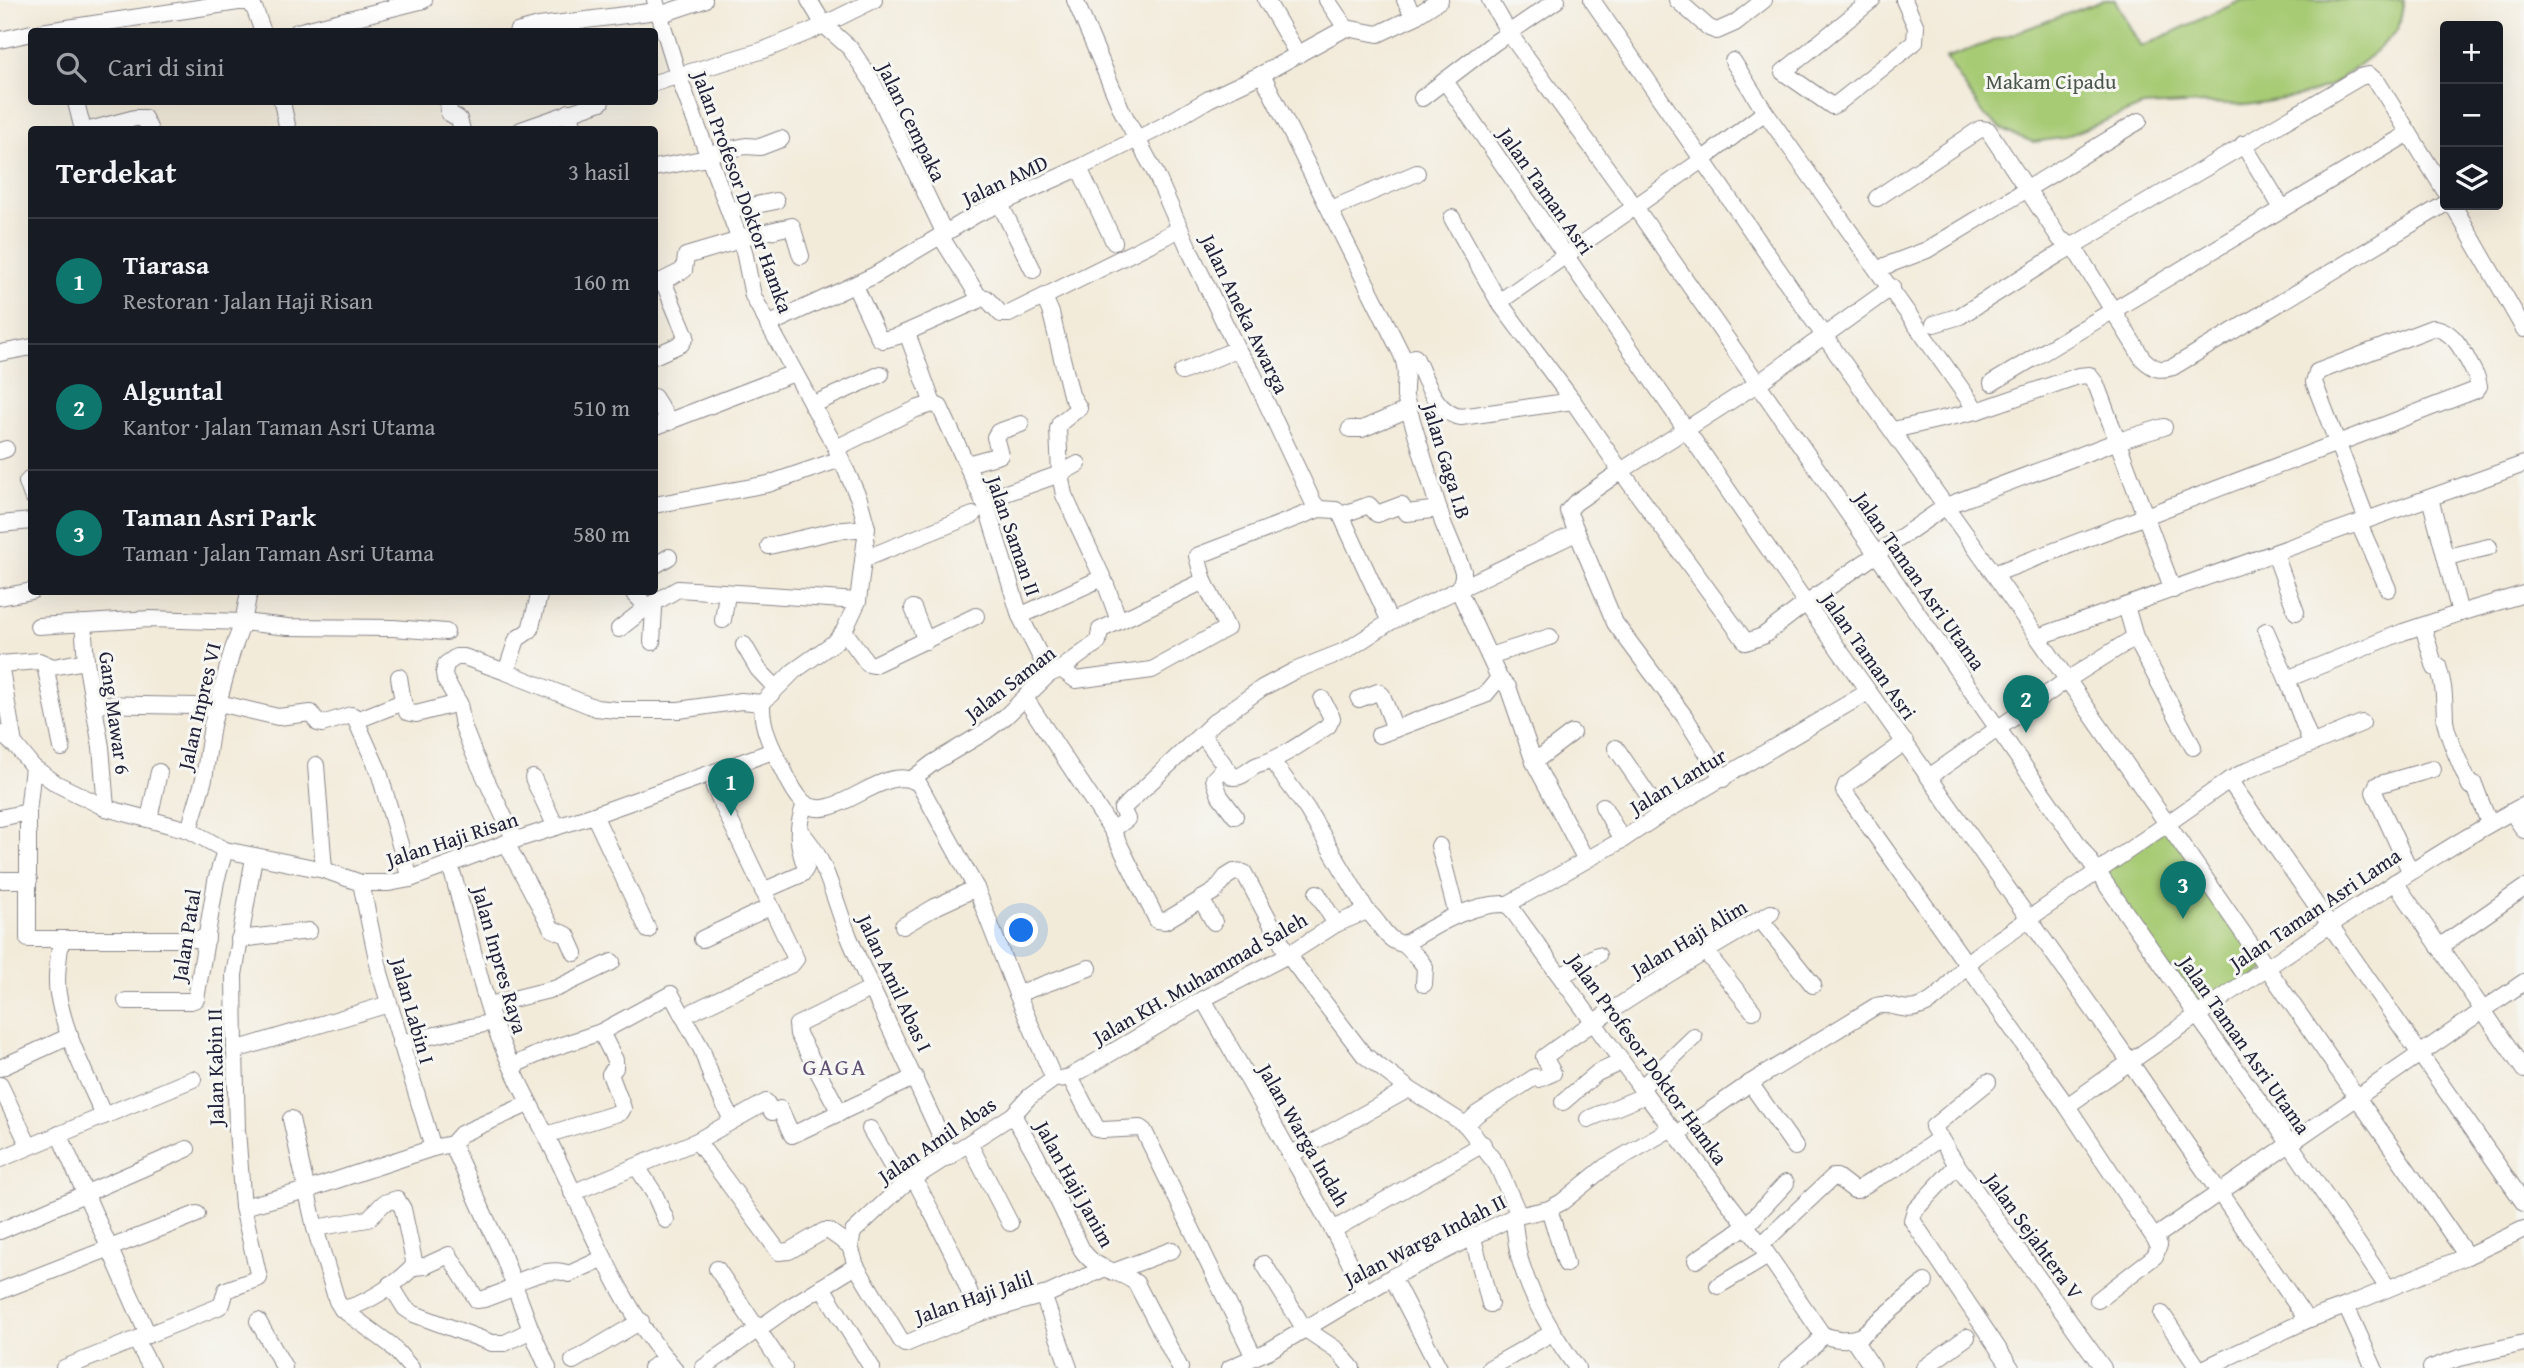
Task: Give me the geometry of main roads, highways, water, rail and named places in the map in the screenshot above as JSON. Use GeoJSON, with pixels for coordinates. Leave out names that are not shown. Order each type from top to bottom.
{"type":"FeatureCollection","features":[{"type":"Feature","properties":{"kind":"place","name":"Alguntal"},"geometry":{"type":"Point","coordinates":[2026,733]}},
{"type":"Feature","properties":{"kind":"place","name":"Tiarasa"},"geometry":{"type":"Point","coordinates":[731,816]}},
{"type":"Feature","properties":{"kind":"place","name":"Taman Asri Park"},"geometry":{"type":"Point","coordinates":[2183,919]}},
{"type":"Feature","properties":{"kind":"district","name":"GAGA"},"geometry":{"type":"Point","coordinates":[835,1066]}},
{"type":"Feature","properties":{"kind":"park label","name":"Makam Cipadu"},"geometry":{"type":"Point","coordinates":[2051,81]}}]}
